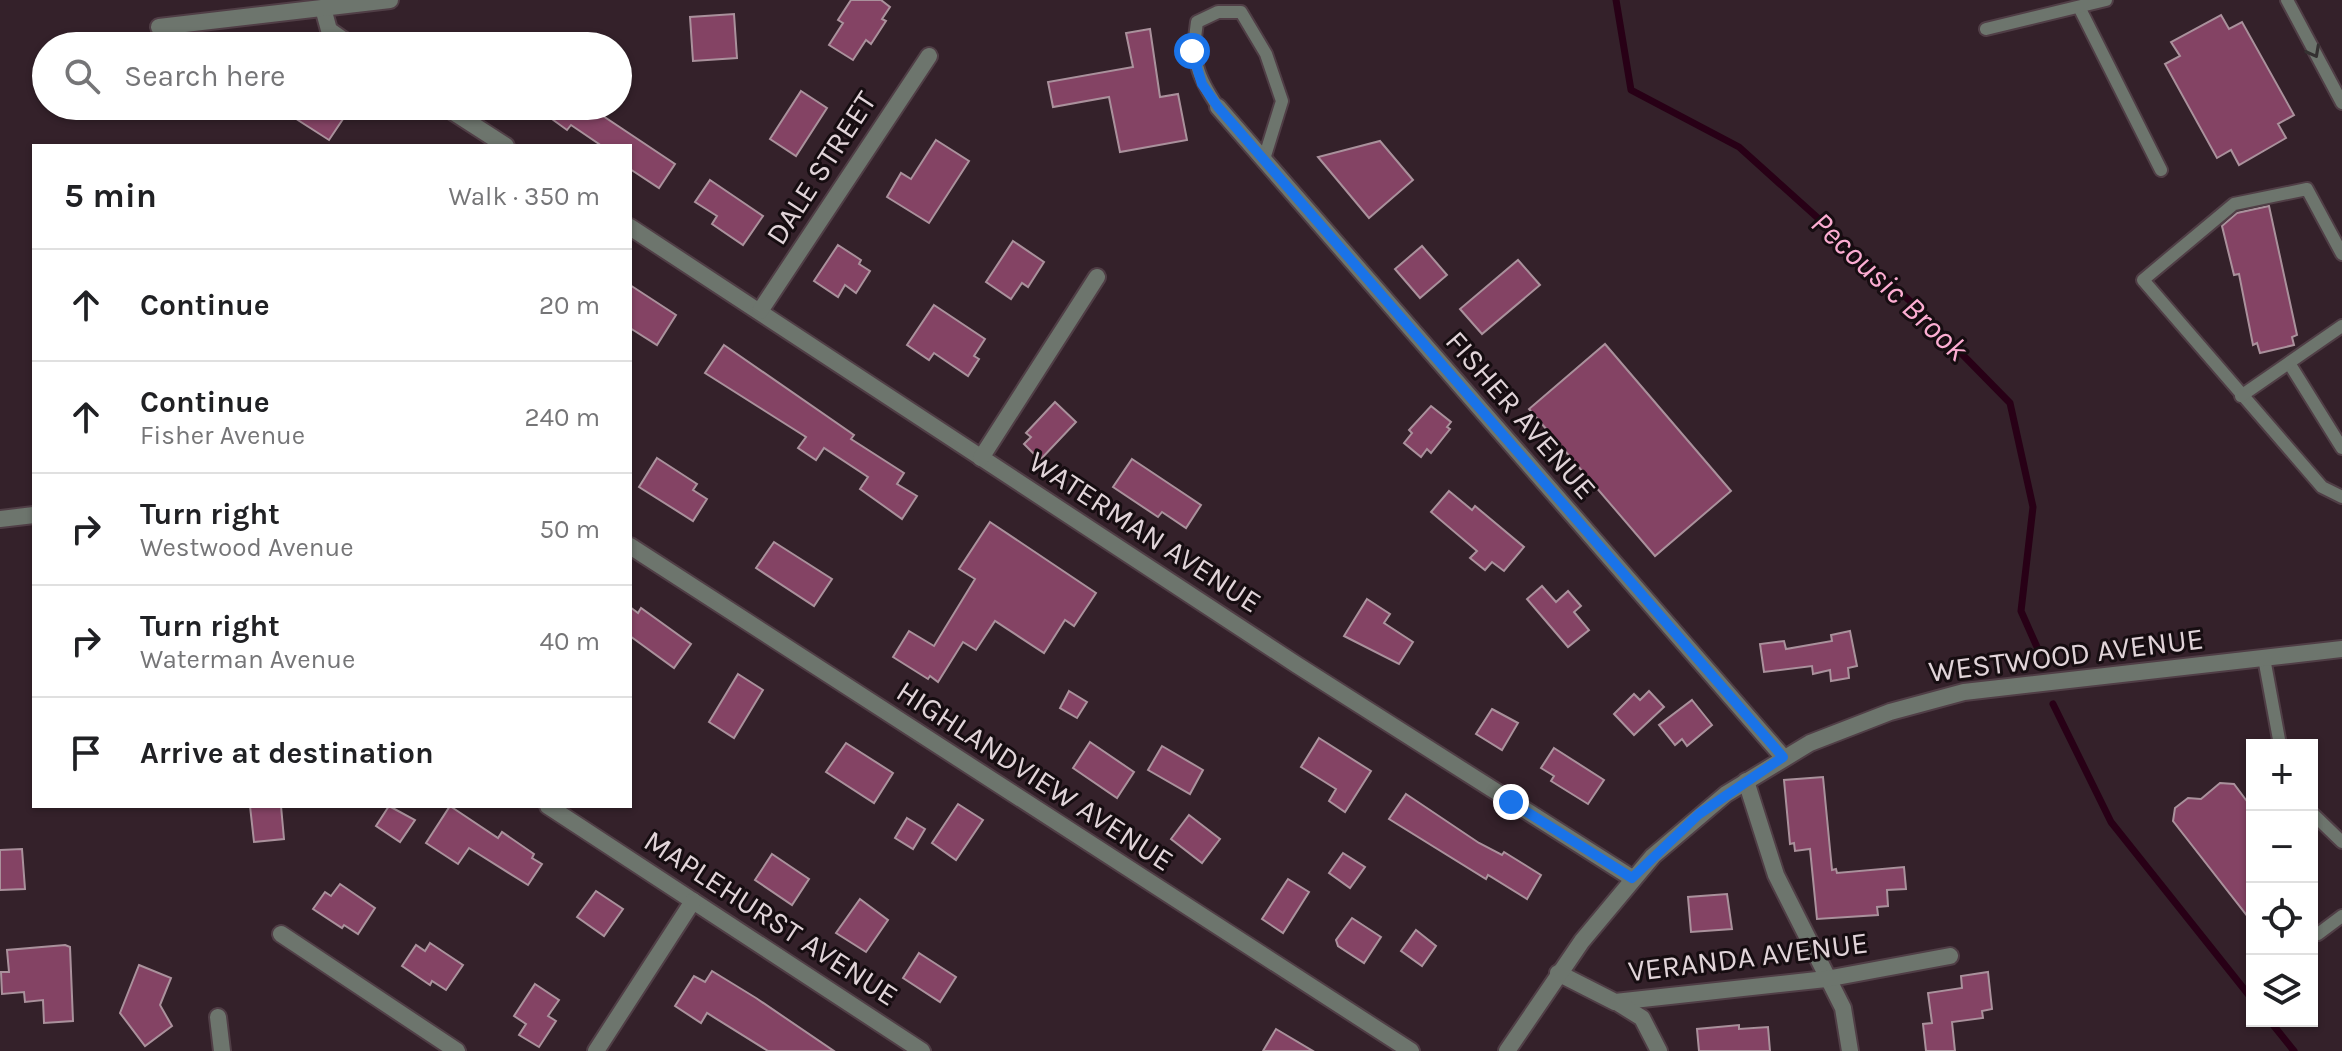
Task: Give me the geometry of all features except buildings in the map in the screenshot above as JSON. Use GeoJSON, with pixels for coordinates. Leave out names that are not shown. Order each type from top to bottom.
{"type":"FeatureCollection","features":[{"type":"Feature","properties":{"kind":"street"},"geometry":{"type":"LineString","coordinates":[[159,27],[390,0]]}},
{"type":"Feature","properties":{"kind":"street"},"geometry":{"type":"LineString","coordinates":[[323,8],[332,32]]}},
{"type":"Feature","properties":{"kind":"street","name":"DALE STREET"},"geometry":{"type":"LineString","coordinates":[[760,311],[929,56]]}},
{"type":"Feature","properties":{"kind":"street","name":"FISHER AVENUE"},"geometry":{"type":"LineString","coordinates":[[1218,107],[1783,757]]}},
{"type":"Feature","properties":{"kind":"street"},"geometry":{"type":"LineString","coordinates":[[466,120],[503,144]]}},
{"type":"Feature","properties":{"kind":"street","name":"WATERMAN AVENUE"},"geometry":{"type":"LineString","coordinates":[[632,228],[1297,665],[1632,878]]}},
{"type":"Feature","properties":{"kind":"street"},"geometry":{"type":"LineString","coordinates":[[981,458],[1097,277]]}},
{"type":"Feature","properties":{"kind":"street"},"geometry":{"type":"LineString","coordinates":[[0,519],[32,515]]}},
{"type":"Feature","properties":{"kind":"street","name":"HIGHLANDVIEW AVENUE"},"geometry":{"type":"LineString","coordinates":[[632,547],[1411,1051]]}},
{"type":"Feature","properties":{"kind":"street","name":"WESTWOOD AVENUE"},"geometry":{"type":"LineString","coordinates":[[1507,1051],[1558,973],[1632,878],[1699,814],[1783,757],[1867,720],[1937,698],[2019,684],[2342,649]]}},
{"type":"Feature","properties":{"kind":"street"},"geometry":{"type":"LineString","coordinates":[[1746,781],[1776,875],[1843,1008],[1850,1051]]}},
{"type":"Feature","properties":{"kind":"street","name":"MAPLEHURST AVENUE"},"geometry":{"type":"LineString","coordinates":[[551,808],[922,1051]]}},
{"type":"Feature","properties":{"kind":"street"},"geometry":{"type":"LineString","coordinates":[[596,1051],[693,901]]}},
{"type":"Feature","properties":{"kind":"street"},"geometry":{"type":"LineString","coordinates":[[281,934],[457,1051]]}},
{"type":"Feature","properties":{"kind":"street","name":"VERANDA AVENUE"},"geometry":{"type":"LineString","coordinates":[[1558,973],[1615,1002],[1826,979],[1950,956]]}},
{"type":"Feature","properties":{"kind":"street"},"geometry":{"type":"LineString","coordinates":[[1615,1002],[1642,1018],[1659,1051]]}},
{"type":"Feature","properties":{"kind":"street"},"geometry":{"type":"LineString","coordinates":[[218,1017],[222,1051]]}},
{"type":"Feature","properties":{"kind":"lane"},"geometry":{"type":"LineString","coordinates":[[1986,29],[2106,0]]}},
{"type":"Feature","properties":{"kind":"lane"},"geometry":{"type":"LineString","coordinates":[[2287,0],[2342,103]]}},
{"type":"Feature","properties":{"kind":"lane"},"geometry":{"type":"LineString","coordinates":[[2079,7],[2161,170]]}},
{"type":"Feature","properties":{"kind":"lane"},"geometry":{"type":"LineString","coordinates":[[1218,107],[1202,84],[1192,51],[1197,22],[1218,12],[1241,12],[1266,54],[1282,101],[1264,159]]}},
{"type":"Feature","properties":{"kind":"lane"},"geometry":{"type":"LineString","coordinates":[[2342,254],[2307,189],[2234,204],[2143,280],[2322,487],[2342,497]]}},
{"type":"Feature","properties":{"kind":"lane"},"geometry":{"type":"LineString","coordinates":[[2241,396],[2342,326]]}},
{"type":"Feature","properties":{"kind":"lane"},"geometry":{"type":"LineString","coordinates":[[2289,363],[2342,448]]}},
{"type":"Feature","properties":{"kind":"lane"},"geometry":{"type":"LineString","coordinates":[[2264,658],[2279,739]]}},
{"type":"Feature","properties":{"kind":"lane"},"geometry":{"type":"LineString","coordinates":[[2318,819],[2342,842]]}},
{"type":"Feature","properties":{"kind":"lane"},"geometry":{"type":"LineString","coordinates":[[2318,934],[2342,916]]}},
{"type":"Feature","properties":{"kind":"waterway","name":"Pecousic Brook"},"geometry":{"type":"LineString","coordinates":[[1616,0],[1631,90],[1739,147],[1910,301],[2010,403],[2033,507],[2021,611],[2037,647]]}},
{"type":"Feature","properties":{"kind":"waterway","name":"Pecousic Brook"},"geometry":{"type":"LineString","coordinates":[[2053,704],[2111,822],[2246,991]]}},
{"type":"Feature","properties":{"kind":"waterway","name":"Pecousic Brook"},"geometry":{"type":"LineString","coordinates":[[2275,1027],[2294,1051]]}},
{"type":"Feature","properties":{"kind":"route"},"geometry":{"type":"LineString","coordinates":[[1192,51],[1202,84],[1218,107],[1783,757],[1699,814],[1632,878],[1511,802]]}}]}
